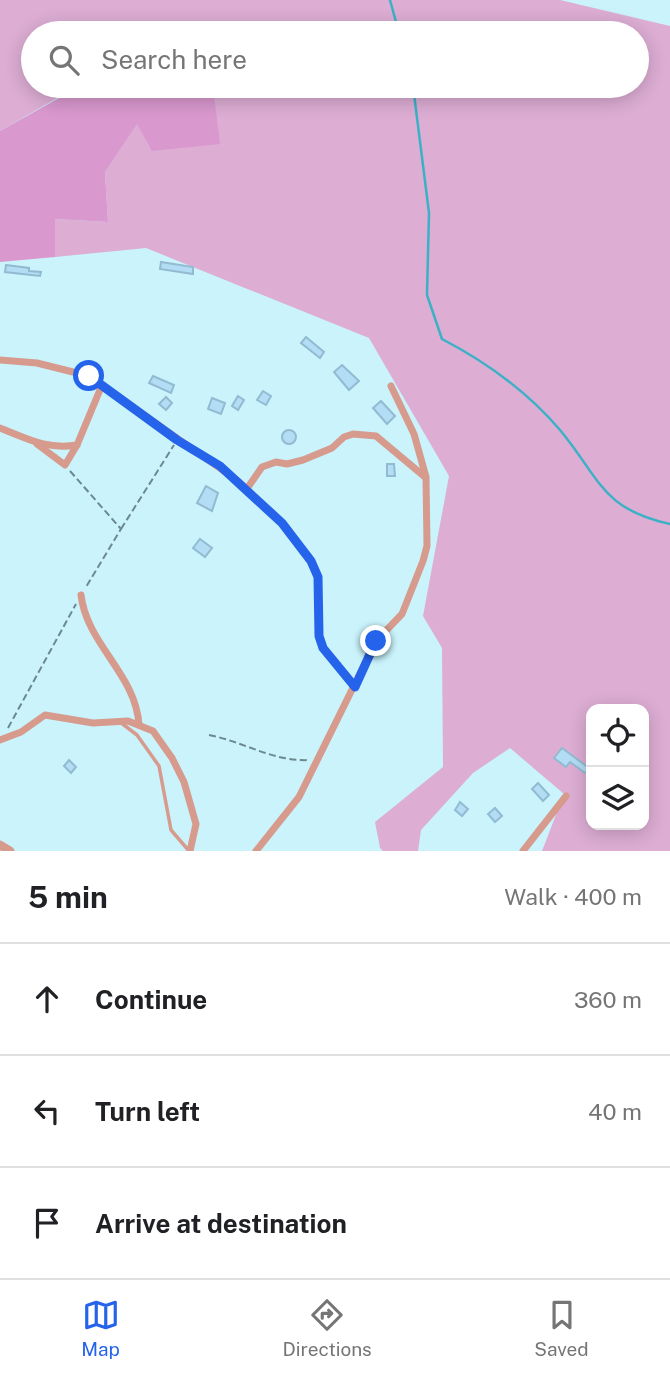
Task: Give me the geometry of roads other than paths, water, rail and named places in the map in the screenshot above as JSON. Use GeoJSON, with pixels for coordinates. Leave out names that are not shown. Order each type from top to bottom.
{"type":"FeatureCollection","features":[{"type":"Feature","properties":{"kind":"street"},"geometry":{"type":"LineString","coordinates":[[0,360],[73,370],[102,385],[177,440],[220,466],[282,523],[311,561],[318,577],[319,636],[323,648],[355,687]]}},
{"type":"Feature","properties":{"kind":"street"},"geometry":{"type":"LineString","coordinates":[[37,444],[65,465],[77,445],[102,385]]}},
{"type":"Feature","properties":{"kind":"street"},"geometry":{"type":"LineString","coordinates":[[256,851],[294,805],[376,641],[402,614],[423,561],[427,546],[426,477],[421,453],[391,386]]}},
{"type":"Feature","properties":{"kind":"street"},"geometry":{"type":"LineString","coordinates":[[0,428],[37,444],[56,448],[77,445]]}},
{"type":"Feature","properties":{"kind":"street"},"geometry":{"type":"LineString","coordinates":[[246,490],[262,467],[276,462],[287,464],[303,460],[332,448],[348,434],[376,436],[426,477]]}},
{"type":"Feature","properties":{"kind":"street"},"geometry":{"type":"LineString","coordinates":[[81,595],[89,626],[134,694],[139,725]]}},
{"type":"Feature","properties":{"kind":"street"},"geometry":{"type":"LineString","coordinates":[[1,738],[20,732],[45,715],[93,723],[118,720],[153,731],[172,758],[184,782],[196,824],[189,851]]}},
{"type":"Feature","properties":{"kind":"street"},"geometry":{"type":"LineString","coordinates":[[523,851],[566,796]]}},
{"type":"Feature","properties":{"kind":"street"},"geometry":{"type":"LineString","coordinates":[[0,845],[10,851]]}},
{"type":"Feature","properties":{"kind":"lane"},"geometry":{"type":"LineString","coordinates":[[118,720],[137,736],[159,766],[171,830],[189,851]]}},
{"type":"Feature","properties":{"kind":"waterway"},"geometry":{"type":"LineString","coordinates":[[390,0],[396,21]]}},
{"type":"Feature","properties":{"kind":"waterway"},"geometry":{"type":"LineString","coordinates":[[415,98],[429,213],[427,295],[442,339],[491,368],[534,403],[560,430],[594,477],[615,500],[647,518],[670,524]]}}]}
